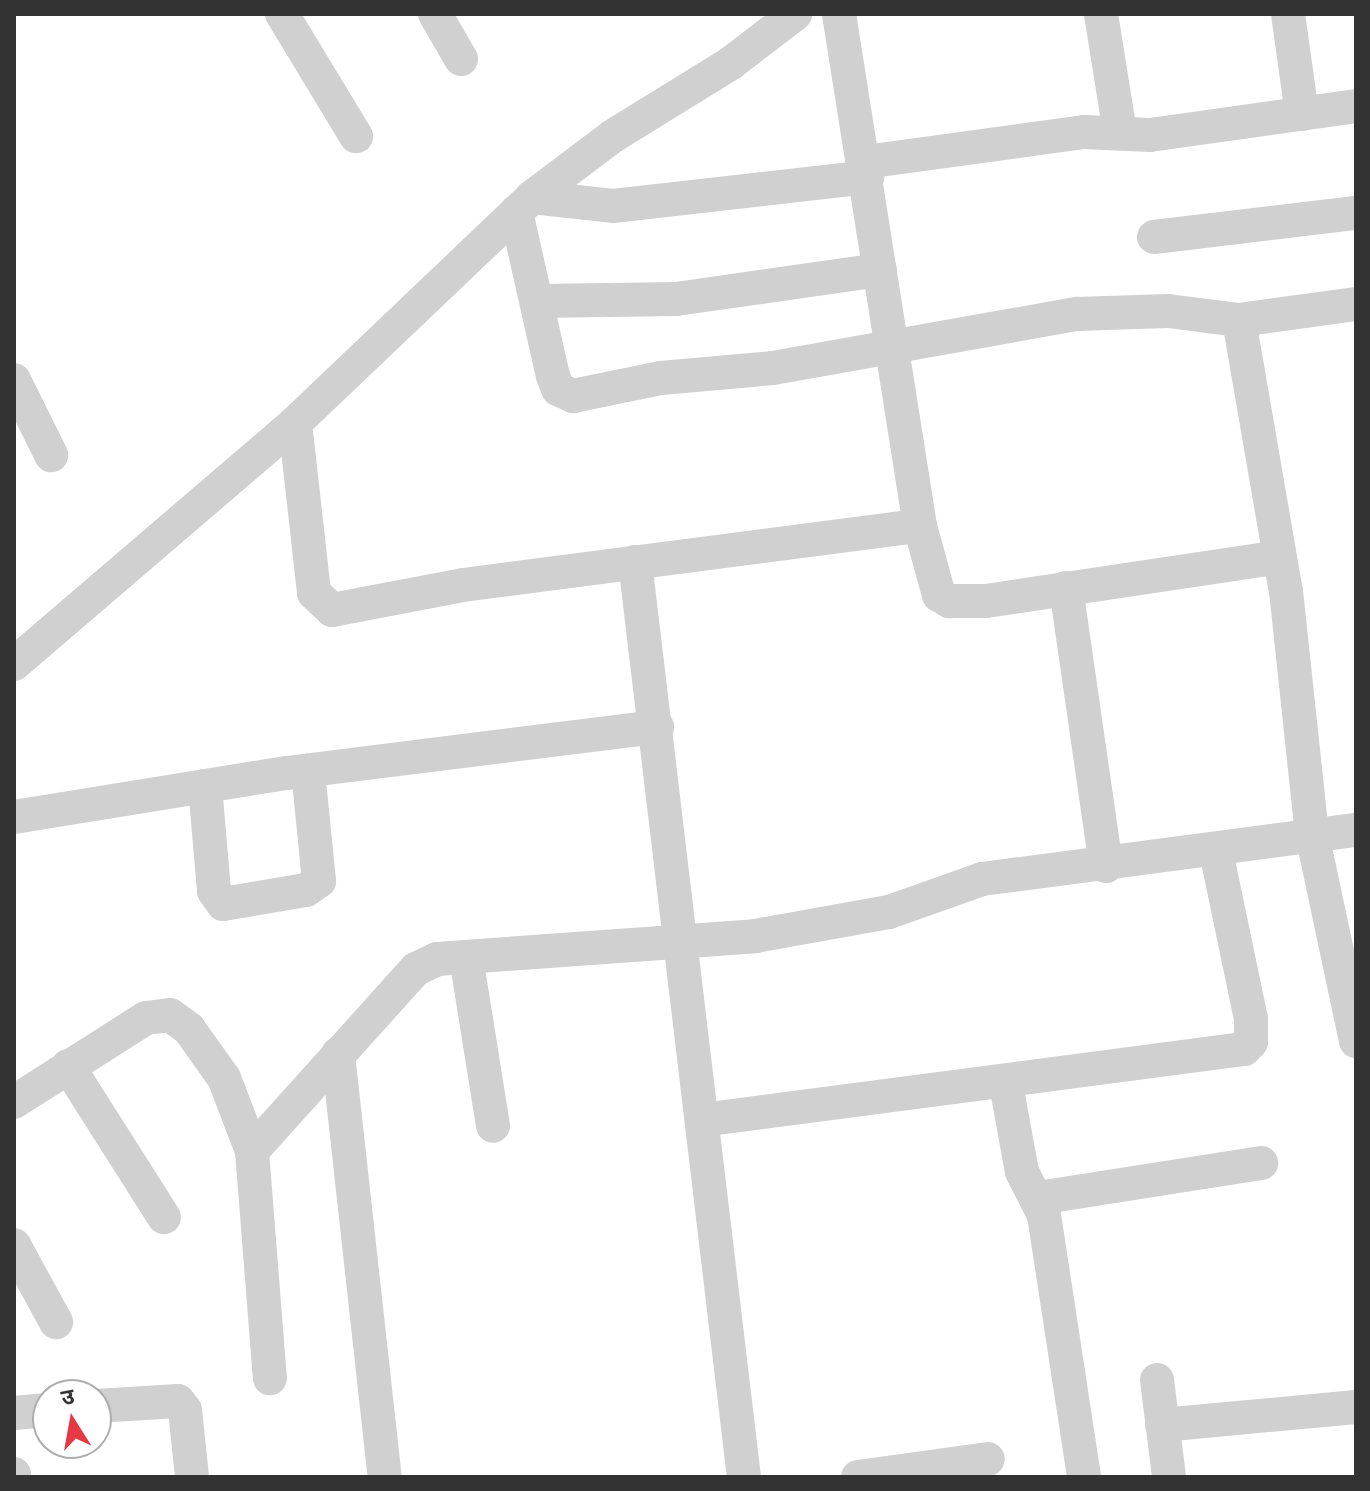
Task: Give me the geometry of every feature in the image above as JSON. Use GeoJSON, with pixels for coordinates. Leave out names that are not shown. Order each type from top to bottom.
{"type":"FeatureCollection","features":[{"type":"Feature","properties":{"kind":"street"},"geometry":{"type":"LineString","coordinates":[[282,14],[356,136]]}},
{"type":"Feature","properties":{"kind":"street"},"geometry":{"type":"LineString","coordinates":[[435,14],[461,59]]}},
{"type":"Feature","properties":{"kind":"street"},"geometry":{"type":"LineString","coordinates":[[14,664],[295,423],[524,204],[613,136],[731,63],[795,14]]}},
{"type":"Feature","properties":{"kind":"street"},"geometry":{"type":"LineString","coordinates":[[839,14],[920,526],[932,583],[949,601],[986,601],[1279,557]]}},
{"type":"Feature","properties":{"kind":"street"},"geometry":{"type":"LineString","coordinates":[[1101,14],[1120,133]]}},
{"type":"Feature","properties":{"kind":"street"},"geometry":{"type":"LineString","coordinates":[[1288,14],[1302,114]]}},
{"type":"Feature","properties":{"kind":"street"},"geometry":{"type":"LineString","coordinates":[[524,204],[613,206],[866,170],[1084,132],[1150,135],[1356,106]]}},
{"type":"Feature","properties":{"kind":"street"},"geometry":{"type":"LineString","coordinates":[[524,204],[553,376],[558,389],[573,396],[661,378],[773,368],[1077,314],[1168,311],[1239,320],[1356,304]]}},
{"type":"Feature","properties":{"kind":"street"},"geometry":{"type":"LineString","coordinates":[[1154,237],[1356,213]]}},
{"type":"Feature","properties":{"kind":"street"},"geometry":{"type":"LineString","coordinates":[[540,301],[676,299],[880,270]]}},
{"type":"Feature","properties":{"kind":"street"},"geometry":{"type":"LineString","coordinates":[[1239,320],[1279,557],[1312,834],[1356,1041]]}},
{"type":"Feature","properties":{"kind":"street"},"geometry":{"type":"LineString","coordinates":[[14,380],[51,455]]}},
{"type":"Feature","properties":{"kind":"street"},"geometry":{"type":"LineString","coordinates":[[295,423],[308,566],[314,593],[323,606],[348,608],[463,585],[920,526]]}},
{"type":"Feature","properties":{"kind":"street"},"geometry":{"type":"LineString","coordinates":[[635,562],[744,1477]]}},
{"type":"Feature","properties":{"kind":"street"},"geometry":{"type":"LineString","coordinates":[[1066,588],[1106,866]]}},
{"type":"Feature","properties":{"kind":"street"},"geometry":{"type":"LineString","coordinates":[[14,817],[308,771],[657,727]]}},
{"type":"Feature","properties":{"kind":"street"},"geometry":{"type":"LineString","coordinates":[[205,786],[214,891],[223,904],[306,890],[319,881],[308,771]]}},
{"type":"Feature","properties":{"kind":"street"},"geometry":{"type":"LineString","coordinates":[[252,1151],[416,969],[437,959],[755,936],[889,912],[982,879],[1106,866],[1356,830]]}},
{"type":"Feature","properties":{"kind":"street"},"geometry":{"type":"LineString","coordinates":[[702,1120],[1006,1084],[1232,1051],[1251,1042],[1251,1019],[1216,851]]}},
{"type":"Feature","properties":{"kind":"street"},"geometry":{"type":"LineString","coordinates":[[466,957],[493,1126]]}},
{"type":"Feature","properties":{"kind":"street"},"geometry":{"type":"LineString","coordinates":[[14,1102],[146,1018],[170,1015],[189,1029],[219,1070],[252,1151],[270,1378]]}},
{"type":"Feature","properties":{"kind":"street"},"geometry":{"type":"LineString","coordinates":[[338,1054],[385,1477]]}},
{"type":"Feature","properties":{"kind":"street"},"geometry":{"type":"LineString","coordinates":[[68,1066],[164,1217]]}},
{"type":"Feature","properties":{"kind":"street"},"geometry":{"type":"LineString","coordinates":[[1006,1084],[1019,1163],[1038,1198],[1084,1477]]}},
{"type":"Feature","properties":{"kind":"street"},"geometry":{"type":"LineString","coordinates":[[1038,1198],[1261,1163]]}},
{"type":"Feature","properties":{"kind":"street"},"geometry":{"type":"LineString","coordinates":[[14,1245],[56,1322]]}},
{"type":"Feature","properties":{"kind":"street"},"geometry":{"type":"LineString","coordinates":[[1157,1380],[1169,1477]]}},
{"type":"Feature","properties":{"kind":"street"},"geometry":{"type":"LineString","coordinates":[[112,1405],[178,1401],[185,1410],[192,1477]]}},
{"type":"Feature","properties":{"kind":"street"},"geometry":{"type":"LineString","coordinates":[[1162,1425],[1356,1407]]}},
{"type":"Feature","properties":{"kind":"street"},"geometry":{"type":"LineString","coordinates":[[858,1477],[988,1459]]}}]}
